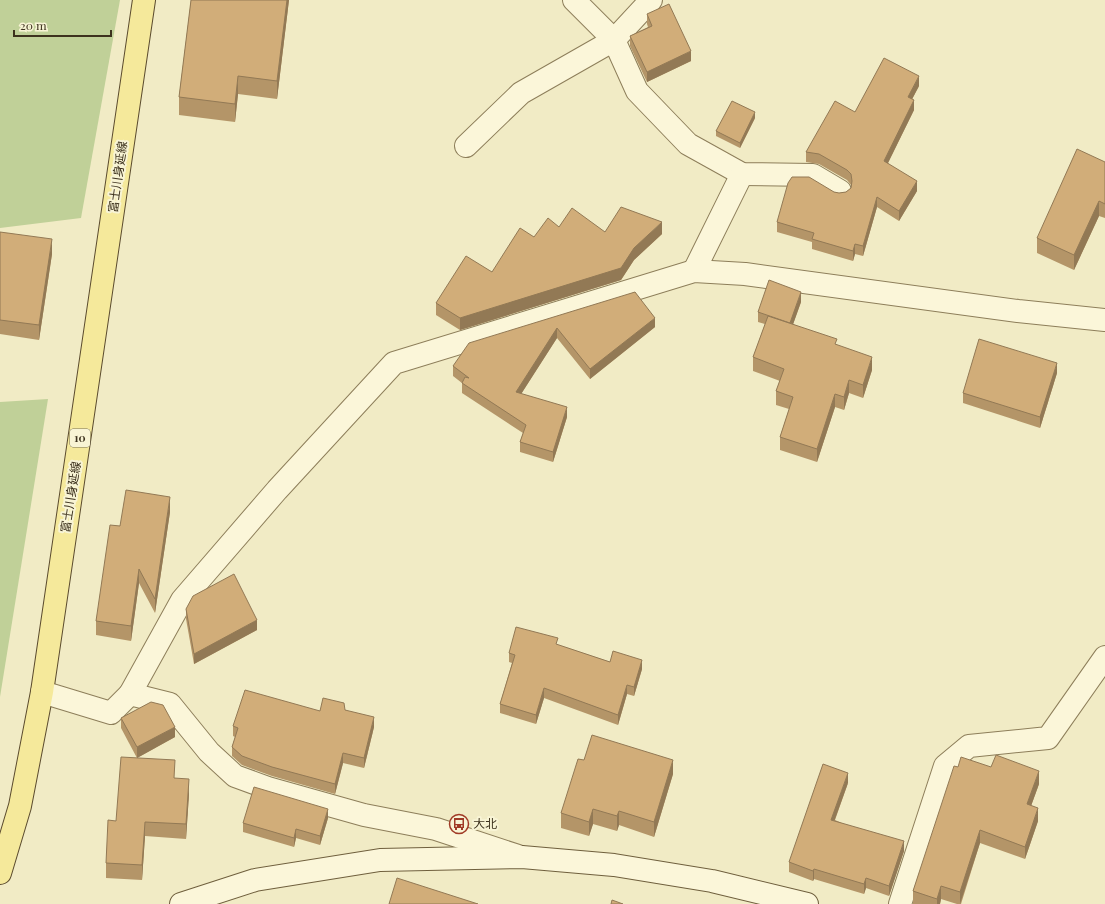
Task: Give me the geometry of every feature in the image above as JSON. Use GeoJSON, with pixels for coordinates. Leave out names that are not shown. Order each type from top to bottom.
{"type":"FeatureCollection","features":[{"type":"Feature","properties":{"kind":"main road","name":"富士川身延線"},"geometry":{"type":"LineString","coordinates":[[0,873],[20,806],[42,692],[144,0]]}},
{"type":"Feature","properties":{"kind":"street"},"geometry":{"type":"LineString","coordinates":[[574,0],[614,40],[637,91],[688,144],[742,174],[813,175],[840,191]]}},
{"type":"Feature","properties":{"kind":"street"},"geometry":{"type":"LineString","coordinates":[[466,146],[521,93],[614,40],[651,0]]}},
{"type":"Feature","properties":{"kind":"street"},"geometry":{"type":"LineString","coordinates":[[694,271],[742,174]]}},
{"type":"Feature","properties":{"kind":"street"},"geometry":{"type":"LineString","coordinates":[[42,692],[111,712],[130,694],[182,600],[277,490],[394,363],[694,271],[745,274],[1018,311],[1105,320]]}},
{"type":"Feature","properties":{"kind":"street"},"geometry":{"type":"LineString","coordinates":[[900,904],[945,766],[969,746],[1048,738],[1105,657]]}},
{"type":"Feature","properties":{"kind":"street"},"geometry":{"type":"LineString","coordinates":[[130,694],[170,704],[209,752],[235,776],[268,788],[364,815],[436,829],[522,857]]}},
{"type":"Feature","properties":{"kind":"street"},"geometry":{"type":"LineString","coordinates":[[181,904],[255,880],[380,860],[522,857],[614,865],[712,881],[807,904]]}},
{"type":"Feature","properties":{"kind":"green space"},"geometry":{"type":"Polygon","coordinates":[[[0,0],[120,0],[81,218],[0,228],[0,0]]]}},
{"type":"Feature","properties":{"kind":"green space"},"geometry":{"type":"Polygon","coordinates":[[[48,399],[0,697],[0,402],[48,399]]]}},
{"type":"Feature","properties":{"kind":"building"},"geometry":{"type":"Polygon","coordinates":[[[191,0],[287,0],[277,81],[238,76],[235,104],[179,97],[191,0]]]}},
{"type":"Feature","properties":{"kind":"building"},"geometry":{"type":"Polygon","coordinates":[[[669,4],[691,51],[647,72],[630,36],[652,26],[647,14],[669,4]]]}},
{"type":"Feature","properties":{"kind":"building"},"geometry":{"type":"Polygon","coordinates":[[[884,58],[919,76],[908,97],[914,100],[884,161],[917,181],[899,211],[877,197],[863,246],[855,244],[853,251],[812,239],[814,233],[777,222],[788,183],[792,177],[809,177],[834,192],[839,193],[846,192],[851,188],[851,174],[847,170],[819,154],[806,152],[835,101],[855,112],[884,58]]]}},
{"type":"Feature","properties":{"kind":"building"},"geometry":{"type":"Polygon","coordinates":[[[732,101],[755,112],[740,143],[716,131],[732,101]]]}},
{"type":"Feature","properties":{"kind":"building"},"geometry":{"type":"Polygon","coordinates":[[[1077,149],[1105,162],[1105,204],[1099,201],[1074,255],[1037,238],[1077,149]]]}},
{"type":"Feature","properties":{"kind":"building"},"geometry":{"type":"Polygon","coordinates":[[[621,207],[662,222],[634,248],[621,268],[460,318],[436,303],[466,256],[492,272],[520,228],[534,237],[548,218],[559,227],[572,208],[605,232],[621,207]]]}},
{"type":"Feature","properties":{"kind":"building"},"geometry":{"type":"Polygon","coordinates":[[[0,232],[52,239],[39,325],[0,320],[0,232]]]}},
{"type":"Feature","properties":{"kind":"building"},"geometry":{"type":"Polygon","coordinates":[[[769,280],[801,292],[790,323],[758,312],[769,280]]]}},
{"type":"Feature","properties":{"kind":"building"},"geometry":{"type":"Polygon","coordinates":[[[635,292],[655,318],[590,369],[557,328],[516,392],[567,407],[553,452],[520,442],[526,425],[462,383],[465,377],[469,378],[453,366],[469,343],[635,292]]]}},
{"type":"Feature","properties":{"kind":"building"},"geometry":{"type":"Polygon","coordinates":[[[768,316],[837,339],[835,344],[872,357],[863,385],[849,380],[844,397],[835,394],[817,449],[780,437],[793,397],[776,391],[784,369],[753,357],[768,316]]]}},
{"type":"Feature","properties":{"kind":"building"},"geometry":{"type":"Polygon","coordinates":[[[979,339],[1057,363],[1040,417],[963,393],[979,339]]]}},
{"type":"Feature","properties":{"kind":"building"},"geometry":{"type":"Polygon","coordinates":[[[126,490],[170,497],[155,599],[139,569],[131,626],[96,621],[110,525],[120,526],[126,490]]]}},
{"type":"Feature","properties":{"kind":"building"},"geometry":{"type":"Polygon","coordinates":[[[234,574],[257,620],[194,654],[186,609],[193,596],[234,574]]]}},
{"type":"Feature","properties":{"kind":"building"},"geometry":{"type":"Polygon","coordinates":[[[516,627],[558,638],[556,644],[610,662],[613,651],[642,660],[634,687],[627,685],[618,715],[544,688],[536,715],[500,704],[515,655],[509,653],[516,627]]]}},
{"type":"Feature","properties":{"kind":"building"},"geometry":{"type":"Polygon","coordinates":[[[245,690],[320,711],[323,698],[344,703],[345,710],[374,717],[364,758],[343,753],[335,784],[272,767],[242,756],[232,747],[238,728],[233,726],[245,690]]]}},
{"type":"Feature","properties":{"kind":"building"},"geometry":{"type":"Polygon","coordinates":[[[151,702],[163,705],[175,727],[137,747],[121,718],[151,702]]]}},
{"type":"Feature","properties":{"kind":"building"},"geometry":{"type":"Polygon","coordinates":[[[592,735],[673,760],[654,822],[619,811],[617,816],[593,809],[589,822],[561,813],[578,759],[584,760],[592,735]]]}},
{"type":"Feature","properties":{"kind":"building"},"geometry":{"type":"Polygon","coordinates":[[[996,755],[1039,771],[1027,804],[1038,808],[1025,847],[980,830],[960,892],[941,886],[937,899],[913,891],[954,766],[958,767],[961,757],[991,767],[996,755]]]}},
{"type":"Feature","properties":{"kind":"building"},"geometry":{"type":"Polygon","coordinates":[[[121,757],[175,760],[174,778],[189,779],[186,824],[145,822],[142,865],[106,863],[108,820],[116,821],[121,757]]]}},
{"type":"Feature","properties":{"kind":"building"},"geometry":{"type":"Polygon","coordinates":[[[823,764],[848,773],[831,820],[904,841],[889,886],[866,878],[864,884],[814,869],[813,871],[789,862],[823,764]]]}},
{"type":"Feature","properties":{"kind":"building"},"geometry":{"type":"Polygon","coordinates":[[[254,787],[328,809],[320,836],[296,829],[294,838],[243,823],[254,787]]]}},
{"type":"Feature","properties":{"kind":"building"},"geometry":{"type":"Polygon","coordinates":[[[397,878],[478,904],[389,904],[397,878]]]}},
{"type":"Feature","properties":{"kind":"building"},"geometry":{"type":"Polygon","coordinates":[[[612,900],[623,904],[611,904],[612,900]]]}},
{"type":"Feature","properties":{"kind":"place","name":"大北"},"geometry":{"type":"Point","coordinates":[459,824]}}]}
